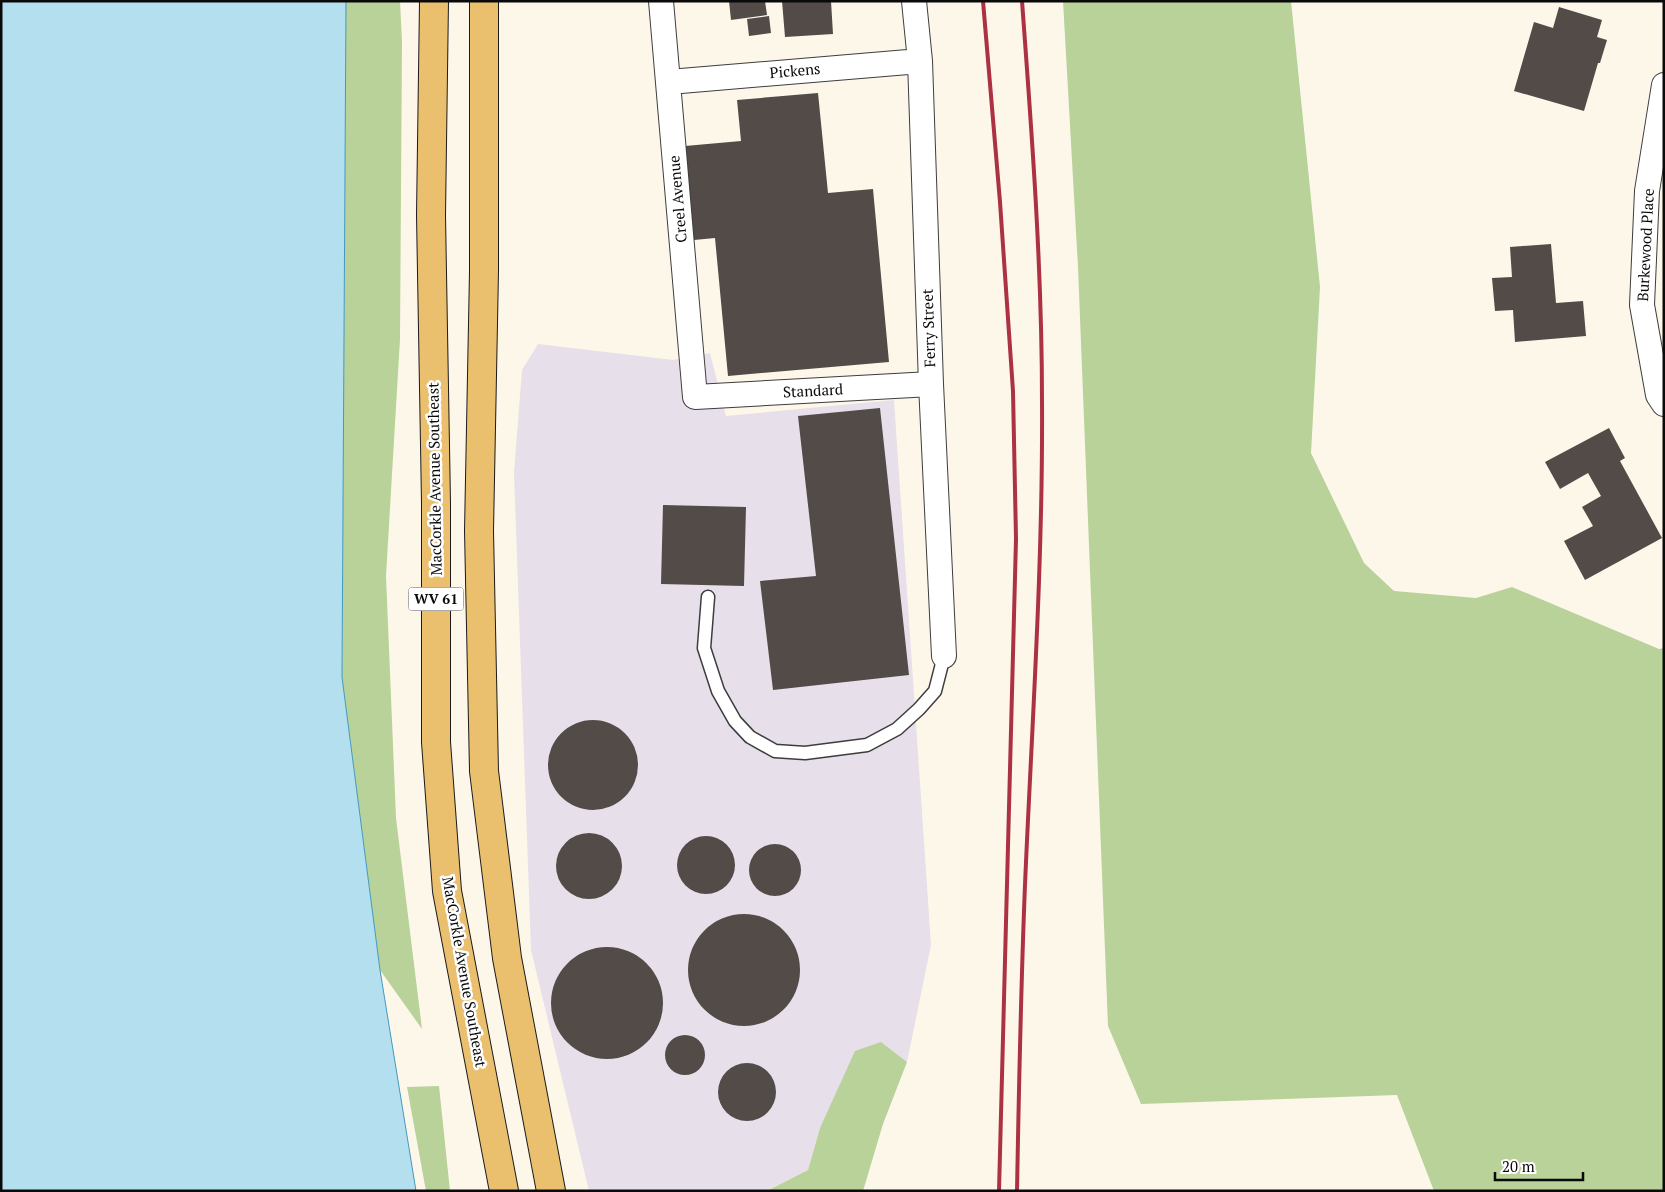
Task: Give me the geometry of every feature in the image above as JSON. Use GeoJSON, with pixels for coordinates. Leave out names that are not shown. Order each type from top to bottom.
{"type":"FeatureCollection","features":[{"type":"Feature","properties":{"kind":"main road","name":"MacCorkle Avenue Southeast"},"geometry":{"type":"LineString","coordinates":[[434,1],[431,215],[436,502],[436,742],[447,891],[504,1191]]}},
{"type":"Feature","properties":{"kind":"main road","name":"WV 61"},"geometry":{"type":"LineString","coordinates":[[484,1],[484,271],[479,531],[484,771],[507,958],[551,1191]]}},
{"type":"Feature","properties":{"kind":"street","name":"Creel Avenue"},"geometry":{"type":"LineString","coordinates":[[661,1],[695,397]]}},
{"type":"Feature","properties":{"kind":"street","name":"Ferry Street"},"geometry":{"type":"LineString","coordinates":[[914,1],[920,61],[931,384],[944,656]]}},
{"type":"Feature","properties":{"kind":"street","name":"Pickens"},"geometry":{"type":"LineString","coordinates":[[669,82],[920,61]]}},
{"type":"Feature","properties":{"kind":"street","name":"Burkewood Place"},"geometry":{"type":"LineString","coordinates":[[1664,85],[1647,191],[1642,305],[1658,395],[1664,404]]}},
{"type":"Feature","properties":{"kind":"street","name":"Standard"},"geometry":{"type":"LineString","coordinates":[[695,397],[931,384]]}},
{"type":"Feature","properties":{"kind":"lane"},"geometry":{"type":"LineString","coordinates":[[708,598],[704,648],[718,691],[735,721],[750,737],[775,751],[805,752],[867,745],[897,729],[935,691],[944,656]]}},
{"type":"Feature","properties":{"kind":"shaded area"},"geometry":{"type":"Polygon","coordinates":[[[538,344],[673,360],[710,353],[726,416],[894,400],[931,945],[907,1062],[881,1042],[820,1128],[808,1170],[767,1191],[589,1191],[531,950],[514,473],[522,370],[538,344]]]}},
{"type":"Feature","properties":{"kind":"green space"},"geometry":{"type":"Polygon","coordinates":[[[346,1],[400,1],[402,42],[400,339],[386,576],[396,818],[422,1029],[380,970],[342,677],[346,1]]]}},
{"type":"Feature","properties":{"kind":"green space"},"geometry":{"type":"Polygon","coordinates":[[[1063,1],[1291,1],[1320,287],[1311,453],[1364,563],[1394,591],[1476,598],[1512,587],[1659,649],[1664,648],[1664,1191],[1434,1191],[1397,1095],[1141,1104],[1108,1026],[1078,267],[1063,1]]]}},
{"type":"Feature","properties":{"kind":"green space"},"geometry":{"type":"Polygon","coordinates":[[[881,1042],[907,1062],[883,1124],[863,1191],[767,1191],[808,1170],[820,1128],[855,1051],[881,1042]]]}},
{"type":"Feature","properties":{"kind":"green space"},"geometry":{"type":"Polygon","coordinates":[[[439,1086],[450,1191],[426,1191],[407,1087],[439,1086]]]}},
{"type":"Feature","properties":{"kind":"water"},"geometry":{"type":"Polygon","coordinates":[[[1,1],[346,1],[342,677],[380,970],[416,1191],[1,1191],[1,1]]]}},
{"type":"Feature","properties":{"kind":"building"},"geometry":{"type":"Polygon","coordinates":[[[729,1],[765,1],[767,15],[731,20],[729,1]]]}},
{"type":"Feature","properties":{"kind":"building"},"geometry":{"type":"Polygon","coordinates":[[[782,1],[831,1],[833,34],[785,37],[782,1]]]}},
{"type":"Feature","properties":{"kind":"building"},"geometry":{"type":"Polygon","coordinates":[[[1559,7],[1602,20],[1597,37],[1607,40],[1584,111],[1514,91],[1534,22],[1553,28],[1559,7]]]}},
{"type":"Feature","properties":{"kind":"building"},"geometry":{"type":"Polygon","coordinates":[[[769,16],[771,33],[749,36],[747,19],[769,16]]]}},
{"type":"Feature","properties":{"kind":"building"},"geometry":{"type":"Polygon","coordinates":[[[818,93],[828,193],[873,189],[889,362],[728,376],[715,238],[694,240],[685,146],[741,141],[737,100],[818,93]]]}},
{"type":"Feature","properties":{"kind":"building"},"geometry":{"type":"Polygon","coordinates":[[[1551,244],[1556,303],[1583,301],[1586,336],[1515,342],[1513,310],[1495,311],[1492,278],[1512,277],[1510,247],[1551,244]]]}},
{"type":"Feature","properties":{"kind":"building"},"geometry":{"type":"Polygon","coordinates":[[[880,408],[909,675],[773,690],[760,581],[816,576],[798,416],[880,408]]]}},
{"type":"Feature","properties":{"kind":"building"},"geometry":{"type":"Polygon","coordinates":[[[1609,428],[1625,458],[1620,461],[1662,538],[1585,580],[1564,541],[1593,526],[1582,507],[1601,496],[1588,473],[1560,489],[1545,462],[1609,428]]]}},
{"type":"Feature","properties":{"kind":"building"},"geometry":{"type":"Polygon","coordinates":[[[663,505],[746,507],[744,586],[661,584],[663,505]]]}},
{"type":"Feature","properties":{"kind":"building"},"geometry":{"type":"Polygon","coordinates":[[[593,720],[610,723],[625,733],[635,748],[638,765],[635,782],[625,797],[610,807],[593,810],[576,807],[561,797],[551,782],[548,765],[551,748],[561,733],[576,723],[593,720]]]}},
{"type":"Feature","properties":{"kind":"building"},"geometry":{"type":"Polygon","coordinates":[[[582,833],[596,833],[608,838],[617,847],[622,859],[620,879],[613,890],[596,899],[582,899],[570,894],[561,885],[556,873],[556,859],[561,847],[570,838],[582,833]]]}},
{"type":"Feature","properties":{"kind":"building"},"geometry":{"type":"Polygon","coordinates":[[[706,836],[722,841],[730,849],[735,865],[730,881],[722,889],[706,894],[690,889],[682,881],[677,865],[682,849],[690,841],[706,836]]]}},
{"type":"Feature","properties":{"kind":"building"},"geometry":{"type":"Polygon","coordinates":[[[775,844],[785,846],[793,852],[799,860],[801,870],[799,880],[793,888],[785,894],[775,896],[765,894],[757,888],[751,880],[749,870],[751,860],[757,852],[765,846],[775,844]]]}},
{"type":"Feature","properties":{"kind":"building"},"geometry":{"type":"Polygon","coordinates":[[[744,914],[755,915],[765,919],[783,931],[795,949],[799,959],[799,981],[795,991],[783,1009],[765,1021],[755,1025],[744,1026],[733,1025],[723,1021],[705,1009],[693,991],[689,981],[688,970],[689,959],[693,949],[705,931],[723,919],[733,915],[744,914]]]}},
{"type":"Feature","properties":{"kind":"building"},"geometry":{"type":"Polygon","coordinates":[[[607,947],[618,948],[628,952],[646,964],[658,982],[662,992],[662,1014],[658,1024],[646,1042],[628,1054],[618,1058],[607,1059],[596,1058],[586,1054],[568,1042],[556,1024],[552,1014],[551,1003],[552,992],[556,982],[568,964],[586,952],[596,948],[607,947]]]}},
{"type":"Feature","properties":{"kind":"building"},"geometry":{"type":"Polygon","coordinates":[[[689,1035],[696,1038],[702,1044],[705,1055],[704,1063],[696,1072],[689,1075],[681,1075],[674,1072],[666,1063],[665,1051],[668,1044],[677,1036],[689,1035]]]}},
{"type":"Feature","properties":{"kind":"building"},"geometry":{"type":"Polygon","coordinates":[[[747,1063],[763,1068],[771,1076],[776,1092],[771,1108],[763,1116],[747,1121],[731,1116],[723,1108],[718,1092],[723,1076],[731,1068],[747,1063]]]}},
{"type":"Feature","properties":{"kind":"railway"},"geometry":{"type":"LineString","coordinates":[[983,1],[1000,202],[1013,391],[1016,539],[999,1191]]}},
{"type":"Feature","properties":{"kind":"railway"},"geometry":{"type":"LineString","coordinates":[[1017,1191],[1023,944],[1037,632],[1042,459],[1042,351],[1038,251],[1022,1]]}}]}
